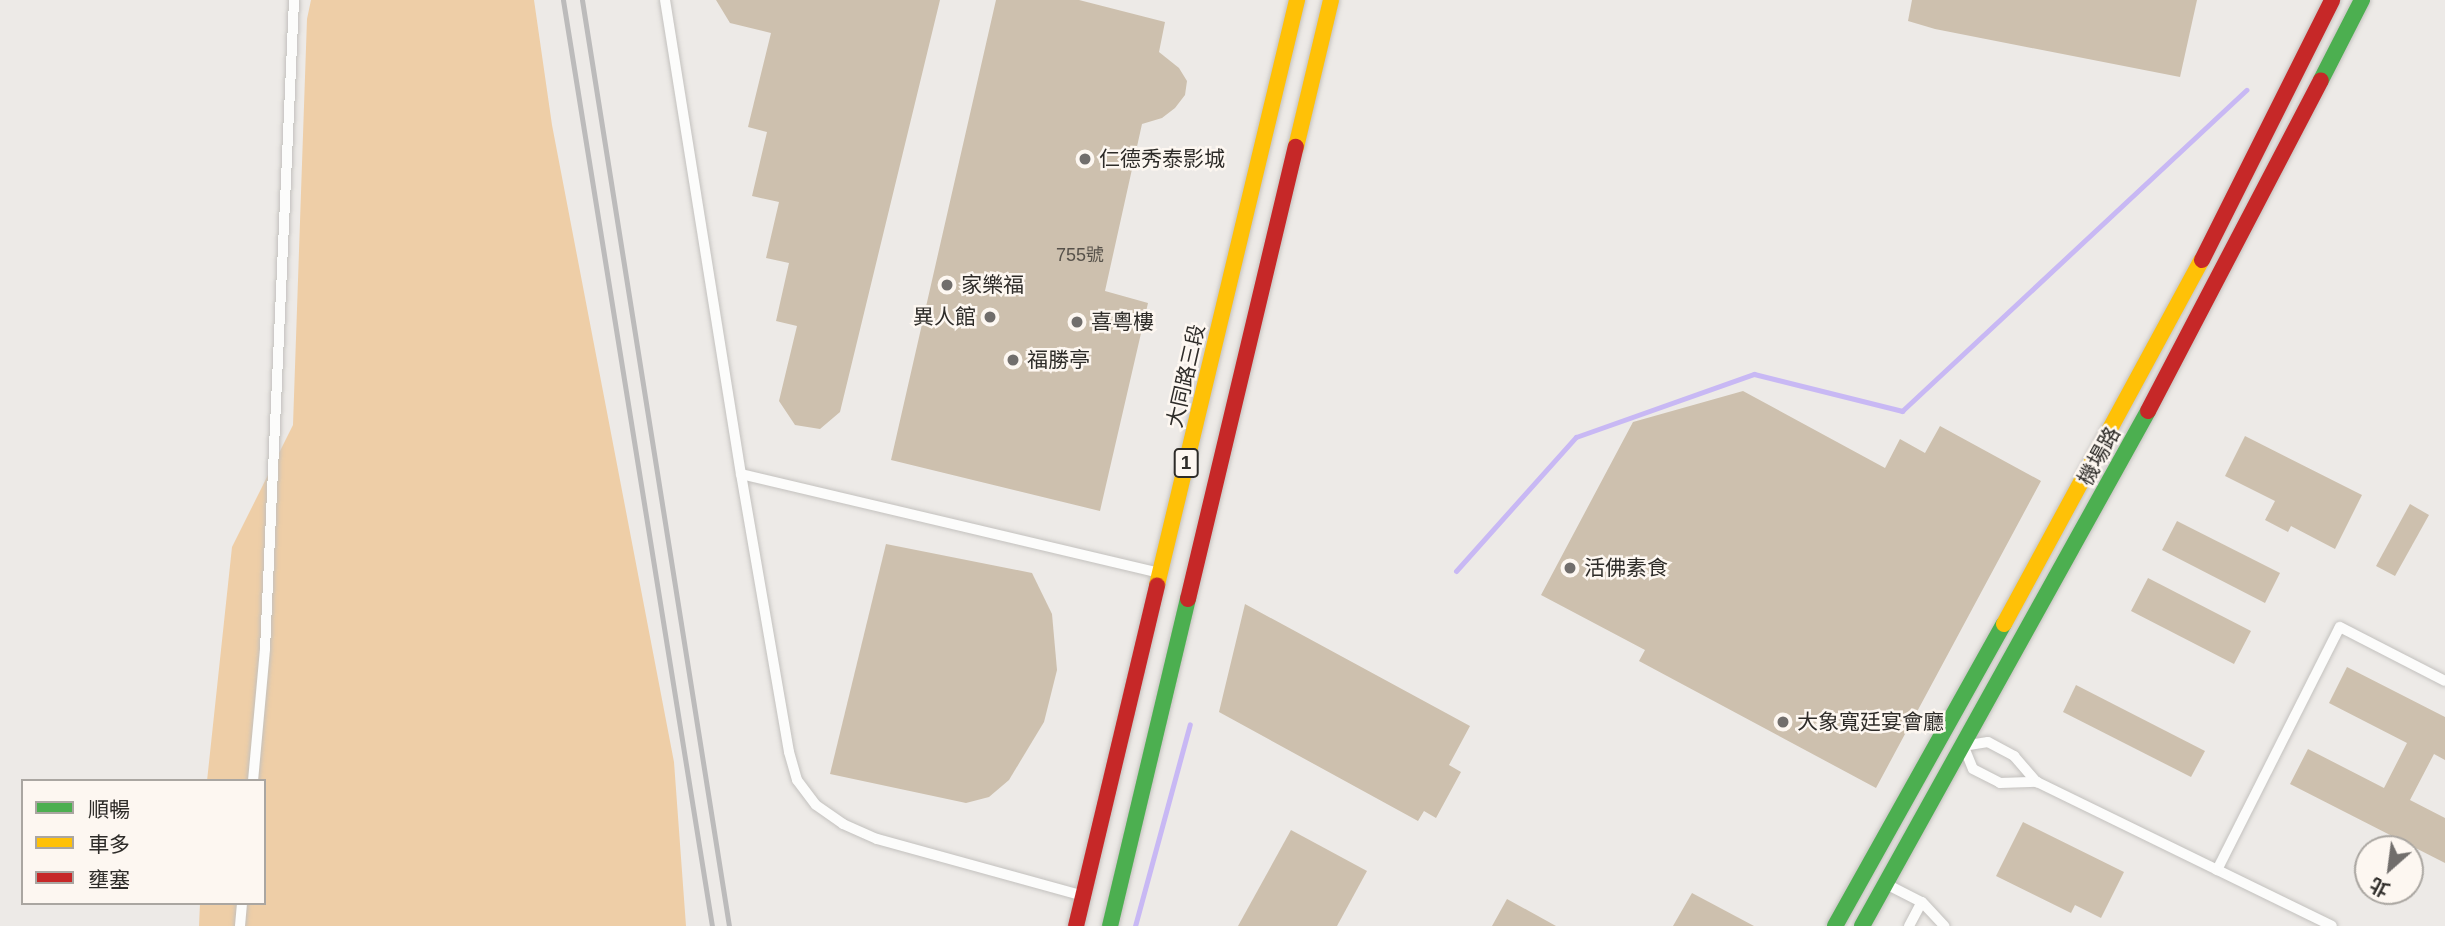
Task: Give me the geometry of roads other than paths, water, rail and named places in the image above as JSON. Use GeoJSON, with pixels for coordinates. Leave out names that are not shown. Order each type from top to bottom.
{"type":"FeatureCollection","features":[{"type":"Feature","properties":{"kind":"street","name":"大同路三段"},"geometry":{"type":"LineString","coordinates":[[1110,926],[1099,900],[1160,573],[1297,0]]}},
{"type":"Feature","properties":{"kind":"street","name":"大同路三段"},"geometry":{"type":"LineString","coordinates":[[1076,926],[1099,900],[1331,0]]}},
{"type":"Feature","properties":{"kind":"street","name":"機場路"},"geometry":{"type":"LineString","coordinates":[[1835,926],[1944,736],[2231,208],[2332,0]]}},
{"type":"Feature","properties":{"kind":"street","name":"機場路"},"geometry":{"type":"LineString","coordinates":[[1862,926],[1964,746],[2242,236],[2362,0]]}},
{"type":"Feature","properties":{"kind":"lane"},"geometry":{"type":"LineString","coordinates":[[253,779],[265,649],[294,0]]}},
{"type":"Feature","properties":{"kind":"lane"},"geometry":{"type":"LineString","coordinates":[[665,0],[741,474],[789,752],[797,780],[816,806],[843,824],[877,839],[1099,900]]}},
{"type":"Feature","properties":{"kind":"lane"},"geometry":{"type":"LineString","coordinates":[[741,474],[1160,573]]}},
{"type":"Feature","properties":{"kind":"lane"},"geometry":{"type":"LineString","coordinates":[[2217,870],[2340,627],[2445,681]]}},
{"type":"Feature","properties":{"kind":"lane"},"geometry":{"type":"LineString","coordinates":[[1944,736],[1964,746],[1988,742],[2014,756],[2037,782],[2332,926]]}},
{"type":"Feature","properties":{"kind":"lane"},"geometry":{"type":"LineString","coordinates":[[1964,746],[1973,769],[2000,783],[2037,782]]}},
{"type":"Feature","properties":{"kind":"lane"},"geometry":{"type":"LineString","coordinates":[[1866,872],[1922,902],[1944,926]]}},
{"type":"Feature","properties":{"kind":"lane"},"geometry":{"type":"LineString","coordinates":[[1909,926],[1922,902]]}},
{"type":"Feature","properties":{"kind":"lane"},"geometry":{"type":"LineString","coordinates":[[240,926],[242,905]]}},
{"type":"Feature","properties":{"kind":"waterway"},"geometry":{"type":"LineString","coordinates":[[1456,571],[1576,437],[1754,374],[1902,411],[2246,90]]}},
{"type":"Feature","properties":{"kind":"waterway"},"geometry":{"type":"LineString","coordinates":[[1135,926],[1190,724]]}},
{"type":"Feature","properties":{"kind":"railway"},"geometry":{"type":"LineString","coordinates":[[563,0],[712,926]]}},
{"type":"Feature","properties":{"kind":"railway"},"geometry":{"type":"LineString","coordinates":[[582,0],[729,926]]}},
{"type":"Feature","properties":{"kind":"place","name":"仁德秀泰影城"},"geometry":{"type":"Point","coordinates":[1085,159]}},
{"type":"Feature","properties":{"kind":"place","name":"家樂福"},"geometry":{"type":"Point","coordinates":[947,285]}},
{"type":"Feature","properties":{"kind":"place","name":"異人館"},"geometry":{"type":"Point","coordinates":[990,317]}},
{"type":"Feature","properties":{"kind":"place","name":"喜粵樓"},"geometry":{"type":"Point","coordinates":[1077,322]}},
{"type":"Feature","properties":{"kind":"place","name":"福勝亭"},"geometry":{"type":"Point","coordinates":[1013,360]}},
{"type":"Feature","properties":{"kind":"place","name":"活佛素食"},"geometry":{"type":"Point","coordinates":[1570,568]}},
{"type":"Feature","properties":{"kind":"place","name":"大象寬廷宴會廳"},"geometry":{"type":"Point","coordinates":[1783,722]}}]}
